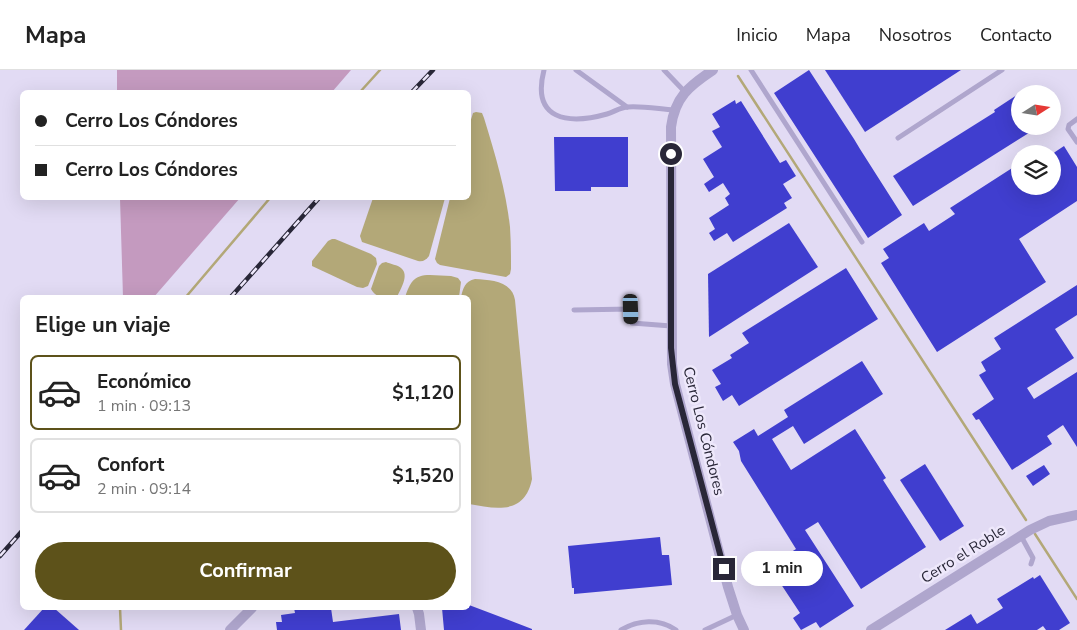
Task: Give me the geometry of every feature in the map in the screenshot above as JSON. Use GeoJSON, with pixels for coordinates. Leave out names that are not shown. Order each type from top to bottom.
{"type":"FeatureCollection","features":[{"type":"Feature","properties":{"kind":"street","name":"Cerro Los Cóndores"},"geometry":{"type":"LineString","coordinates":[[713,70],[685,92],[674,110],[671,127],[672,364],[675,384],[740,629]]}},
{"type":"Feature","properties":{"kind":"street","name":"Cerro el Roble"},"geometry":{"type":"LineString","coordinates":[[871,630],[1020,535],[1048,521],[1077,515]]}},
{"type":"Feature","properties":{"kind":"street"},"geometry":{"type":"LineString","coordinates":[[230,630],[250,610]]}},
{"type":"Feature","properties":{"kind":"street"},"geometry":{"type":"LineString","coordinates":[[418,610],[421,630]]}},
{"type":"Feature","properties":{"kind":"lane"},"geometry":{"type":"LineString","coordinates":[[544,70],[542,81],[544,105],[550,113],[563,118],[580,119],[606,114],[627,107],[674,110]]}},
{"type":"Feature","properties":{"kind":"lane"},"geometry":{"type":"LineString","coordinates":[[576,70],[627,107]]}},
{"type":"Feature","properties":{"kind":"lane"},"geometry":{"type":"LineString","coordinates":[[664,70],[685,92]]}},
{"type":"Feature","properties":{"kind":"lane"},"geometry":{"type":"LineString","coordinates":[[751,70],[862,242]]}},
{"type":"Feature","properties":{"kind":"lane"},"geometry":{"type":"LineString","coordinates":[[898,138],[1002,70]]}},
{"type":"Feature","properties":{"kind":"lane"},"geometry":{"type":"LineString","coordinates":[[1077,120],[1069,125],[1068,129],[1077,142]]}},
{"type":"Feature","properties":{"kind":"lane"},"geometry":{"type":"LineString","coordinates":[[574,310],[631,309],[632,323],[671,326]]}},
{"type":"Feature","properties":{"kind":"lane"},"geometry":{"type":"LineString","coordinates":[[1020,535],[1033,558],[1031,564]]}},
{"type":"Feature","properties":{"kind":"lane"},"geometry":{"type":"LineString","coordinates":[[705,630],[737,615]]}},
{"type":"Feature","properties":{"kind":"lane"},"geometry":{"type":"LineString","coordinates":[[621,630],[627,626],[653,621],[676,630]]}},
{"type":"Feature","properties":{"kind":"shaded area"},"geometry":{"type":"Polygon","coordinates":[[[117,70],[351,70],[334,90],[117,90],[117,70]]]}},
{"type":"Feature","properties":{"kind":"shaded area"},"geometry":{"type":"Polygon","coordinates":[[[473,113],[482,113],[484,118],[506,199],[510,227],[511,269],[510,274],[506,277],[440,265],[435,259],[450,200],[471,200],[471,120],[473,113]]]}},
{"type":"Feature","properties":{"kind":"shaded area"},"geometry":{"type":"Polygon","coordinates":[[[120,200],[238,200],[156,295],[123,295],[120,200]]]}},
{"type":"Feature","properties":{"kind":"shaded area"},"geometry":{"type":"Polygon","coordinates":[[[372,200],[444,200],[429,256],[423,261],[362,242],[360,236],[372,200]]]}},
{"type":"Feature","properties":{"kind":"shaded area"},"geometry":{"type":"Polygon","coordinates":[[[332,239],[371,254],[376,258],[377,264],[368,286],[363,288],[357,287],[312,266],[312,261],[328,241],[332,239]]]}},
{"type":"Feature","properties":{"kind":"shaded area"},"geometry":{"type":"Polygon","coordinates":[[[386,262],[398,266],[404,271],[404,282],[398,295],[376,295],[371,289],[379,266],[386,262]]]}},
{"type":"Feature","properties":{"kind":"shaded area"},"geometry":{"type":"Polygon","coordinates":[[[424,275],[458,278],[461,282],[459,295],[406,295],[413,281],[424,275]]]}},
{"type":"Feature","properties":{"kind":"shaded area"},"geometry":{"type":"Polygon","coordinates":[[[475,279],[494,281],[505,285],[510,289],[515,300],[532,479],[523,499],[508,507],[499,508],[471,504],[471,295],[462,295],[465,285],[475,279]]]}},
{"type":"Feature","properties":{"kind":"building"},"geometry":{"type":"Polygon","coordinates":[[[809,70],[902,215],[868,238],[774,93],[809,70]]]}},
{"type":"Feature","properties":{"kind":"building"},"geometry":{"type":"Polygon","coordinates":[[[825,70],[961,70],[865,132],[825,70]]]}},
{"type":"Feature","properties":{"kind":"building"},"geometry":{"type":"Polygon","coordinates":[[[1011,99],[1011,135],[1026,135],[913,206],[893,176],[995,112],[994,110],[1011,99]]]}},
{"type":"Feature","properties":{"kind":"building"},"geometry":{"type":"Polygon","coordinates":[[[735,100],[736,104],[741,101],[780,163],[786,160],[796,176],[783,184],[792,198],[784,203],[787,208],[733,242],[727,233],[714,241],[709,233],[715,229],[709,218],[729,205],[725,198],[730,194],[723,183],[709,192],[704,184],[714,177],[703,159],[722,147],[712,131],[720,127],[712,114],[735,100]]]}},
{"type":"Feature","properties":{"kind":"building"},"geometry":{"type":"Polygon","coordinates":[[[554,137],[628,137],[628,187],[591,187],[591,191],[555,191],[554,137]]]}},
{"type":"Feature","properties":{"kind":"building"},"geometry":{"type":"Polygon","coordinates":[[[1064,146],[1077,167],[1077,201],[1019,239],[1046,282],[937,352],[881,263],[889,258],[883,249],[924,223],[929,231],[955,214],[950,208],[1011,169],[1011,195],[1061,195],[1061,148],[1064,146]]]}},
{"type":"Feature","properties":{"kind":"building"},"geometry":{"type":"Polygon","coordinates":[[[789,223],[818,267],[709,337],[708,274],[789,223]]]}},
{"type":"Feature","properties":{"kind":"building"},"geometry":{"type":"Polygon","coordinates":[[[846,268],[878,319],[739,406],[732,395],[723,401],[715,387],[721,384],[712,370],[732,358],[730,355],[749,343],[742,333],[846,268]]]}},
{"type":"Feature","properties":{"kind":"building"},"geometry":{"type":"Polygon","coordinates":[[[1077,285],[1077,315],[1055,329],[1074,358],[1027,388],[1034,399],[1077,372],[1077,447],[1063,425],[1047,436],[1052,444],[1012,470],[979,419],[976,420],[972,414],[994,399],[979,375],[986,371],[981,362],[1001,349],[994,338],[1077,285]]]}},
{"type":"Feature","properties":{"kind":"building"},"geometry":{"type":"Polygon","coordinates":[[[862,361],[883,394],[804,444],[793,426],[772,439],[791,470],[855,429],[886,478],[883,480],[926,547],[861,589],[818,522],[805,530],[854,606],[820,628],[816,622],[801,630],[793,618],[800,613],[769,566],[796,549],[741,461],[739,451],[733,442],[754,429],[758,436],[788,417],[784,410],[862,361]]]}},
{"type":"Feature","properties":{"kind":"building"},"geometry":{"type":"Polygon","coordinates":[[[925,464],[964,526],[940,541],[900,480],[925,464]]]}},
{"type":"Feature","properties":{"kind":"building"},"geometry":{"type":"Polygon","coordinates":[[[1044,465],[1050,474],[1033,486],[1026,476],[1044,465]]]}},
{"type":"Feature","properties":{"kind":"building"},"geometry":{"type":"Polygon","coordinates":[[[660,537],[662,555],[669,555],[672,585],[574,594],[568,546],[660,537]]]}},
{"type":"Feature","properties":{"kind":"building"},"geometry":{"type":"Polygon","coordinates":[[[1040,575],[1070,623],[1059,630],[1046,630],[1043,626],[1037,630],[945,630],[971,614],[977,624],[1003,608],[997,599],[1033,577],[1034,579],[1040,575]]]}},
{"type":"Feature","properties":{"kind":"building"},"geometry":{"type":"Polygon","coordinates":[[[471,606],[532,629],[532,630],[444,630],[442,610],[471,610],[471,606]]]}},
{"type":"Feature","properties":{"kind":"building"},"geometry":{"type":"Polygon","coordinates":[[[42,610],[56,610],[79,630],[24,630],[42,610]]]}},
{"type":"Feature","properties":{"kind":"building"},"geometry":{"type":"Polygon","coordinates":[[[294,610],[331,610],[333,622],[399,614],[401,630],[277,630],[276,622],[282,622],[281,615],[295,613],[294,610]]]}},
{"type":"Feature","properties":{"kind":"waterway"},"geometry":{"type":"LineString","coordinates":[[362,90],[380,70]]}},
{"type":"Feature","properties":{"kind":"waterway"},"geometry":{"type":"LineString","coordinates":[[738,76],[1026,520]]}},
{"type":"Feature","properties":{"kind":"waterway"},"geometry":{"type":"LineString","coordinates":[[188,295],[268,200]]}},
{"type":"Feature","properties":{"kind":"waterway"},"geometry":{"type":"LineString","coordinates":[[1035,534],[1077,599]]}},
{"type":"Feature","properties":{"kind":"waterway"},"geometry":{"type":"LineString","coordinates":[[120,610],[121,630]]}},
{"type":"Feature","properties":{"kind":"railway"},"geometry":{"type":"LineString","coordinates":[[414,90],[433,70]]}},
{"type":"Feature","properties":{"kind":"railway"},"geometry":{"type":"LineString","coordinates":[[233,295],[317,200]]}},
{"type":"Feature","properties":{"kind":"railway"},"geometry":{"type":"LineString","coordinates":[[0,556],[20,533]]}},
{"type":"Feature","properties":{"kind":"route"},"geometry":{"type":"LineString","coordinates":[[671,154],[671,348],[673,374],[724,569]]}}]}
